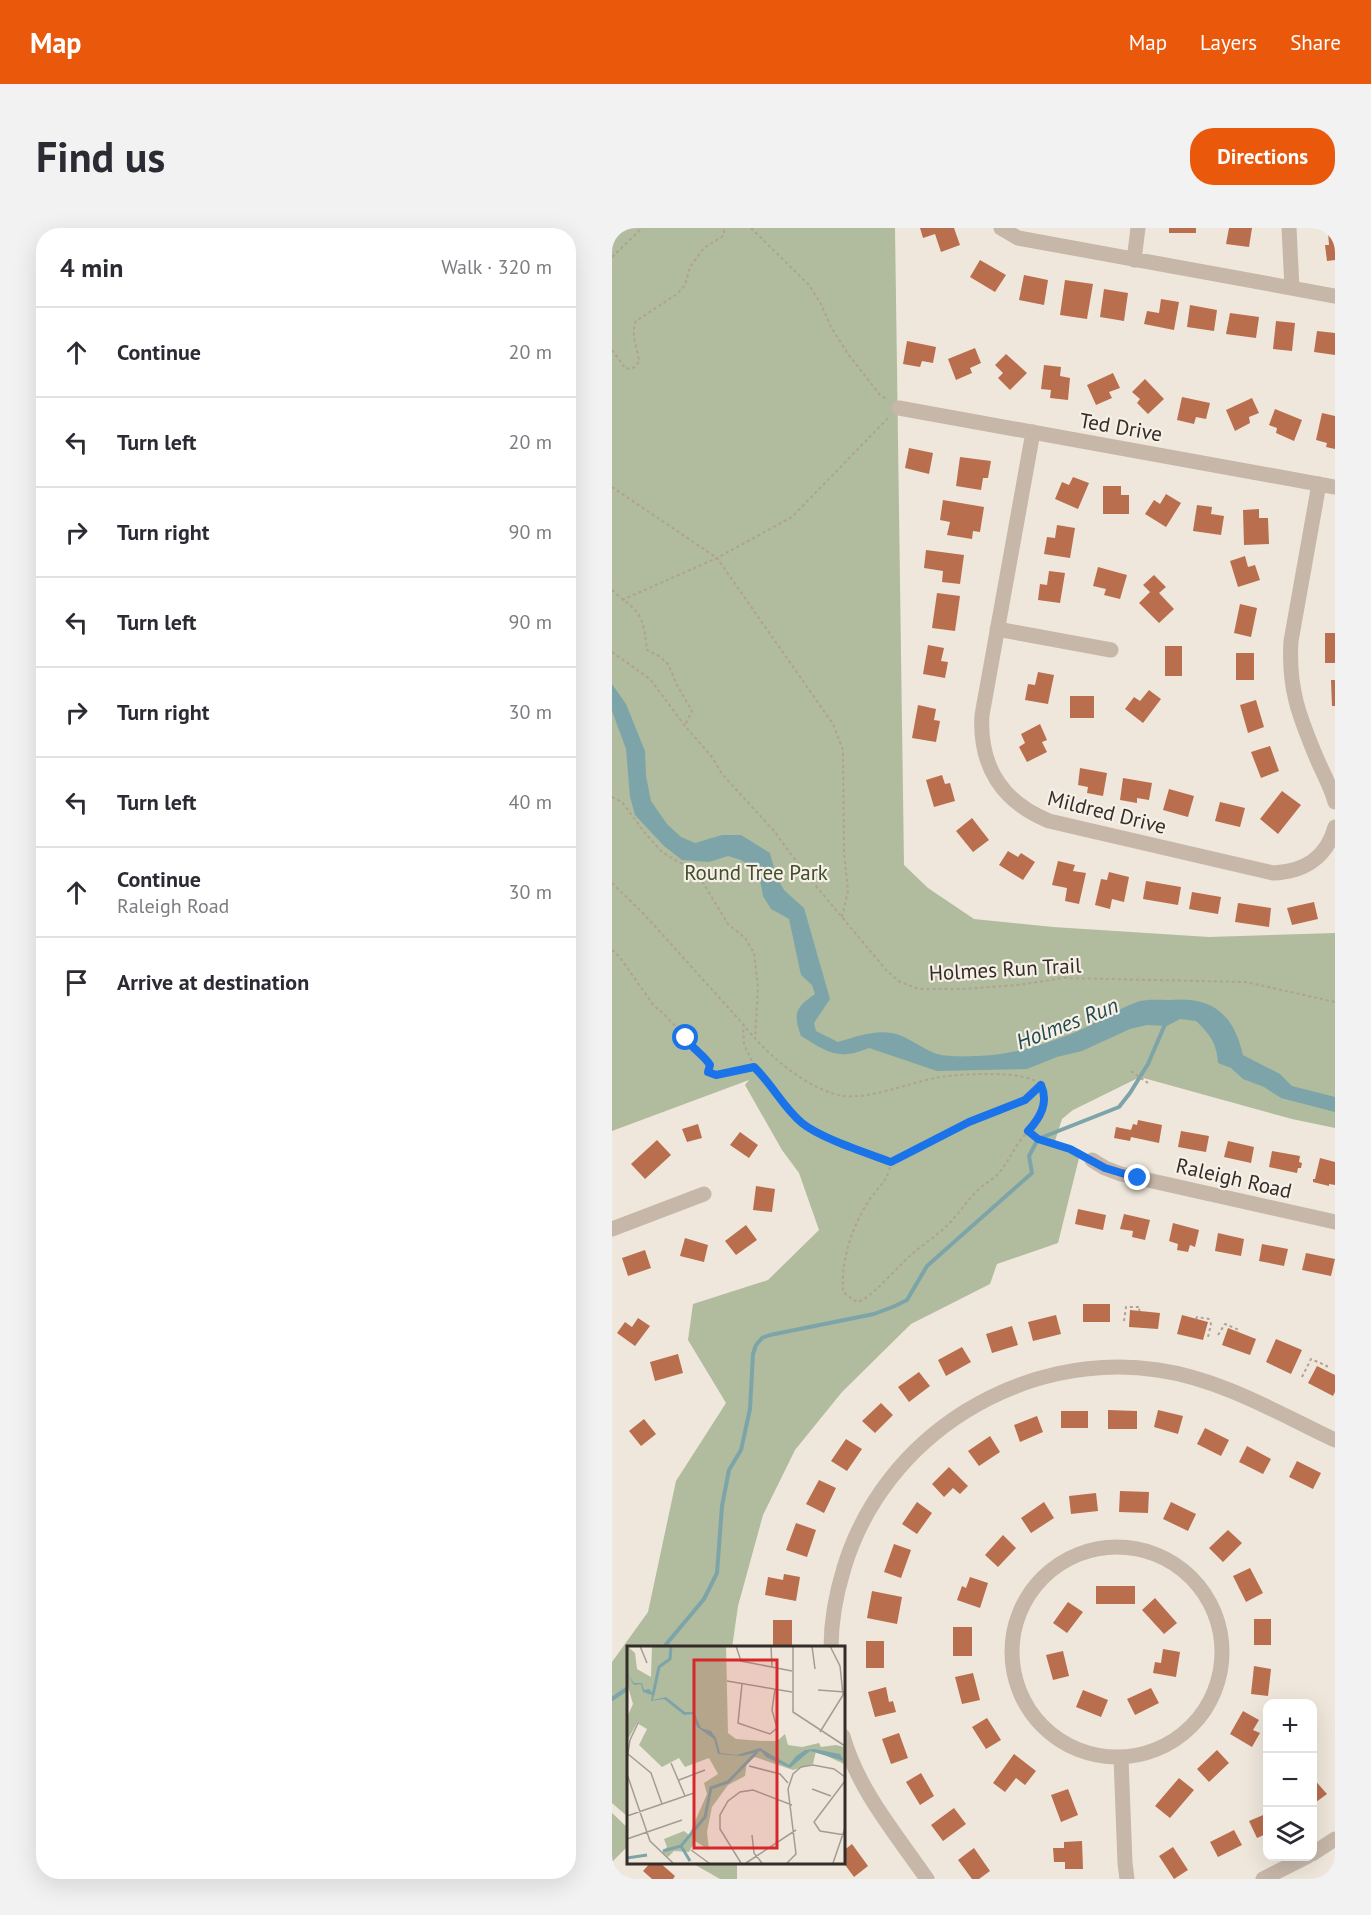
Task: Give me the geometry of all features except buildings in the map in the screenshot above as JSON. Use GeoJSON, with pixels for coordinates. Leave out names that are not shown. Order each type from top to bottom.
{"type":"FeatureCollection","features":[{"type":"Feature","properties":{"kind":"street"},"geometry":{"type":"LineString","coordinates":[[1002,228],[1018,238],[1335,296]]}},
{"type":"Feature","properties":{"kind":"street"},"geometry":{"type":"LineString","coordinates":[[1134,260],[1138,228]]}},
{"type":"Feature","properties":{"kind":"street"},"geometry":{"type":"LineString","coordinates":[[1289,228],[1292,288]]}},
{"type":"Feature","properties":{"kind":"street","name":"Ted Drive"},"geometry":{"type":"LineString","coordinates":[[899,408],[1335,487]]}},
{"type":"Feature","properties":{"kind":"street","name":"Mildred Drive"},"geometry":{"type":"LineString","coordinates":[[1033,432],[982,715],[983,745],[987,761],[1000,785],[1019,805],[1033,815],[1049,821],[1273,873],[1287,873],[1305,867],[1317,859],[1326,849],[1335,827]]}},
{"type":"Feature","properties":{"kind":"street"},"geometry":{"type":"LineString","coordinates":[[1319,484],[1291,641],[1291,685],[1297,710],[1335,802]]}},
{"type":"Feature","properties":{"kind":"street"},"geometry":{"type":"LineString","coordinates":[[997,629],[1111,650]]}},
{"type":"Feature","properties":{"kind":"street","name":"Raleigh Road"},"geometry":{"type":"LineString","coordinates":[[1092,1160],[1121,1174],[1335,1222]]}},
{"type":"Feature","properties":{"kind":"street"},"geometry":{"type":"LineString","coordinates":[[612,1228],[704,1194]]}},
{"type":"Feature","properties":{"kind":"street"},"geometry":{"type":"LineString","coordinates":[[831,1646],[834,1610],[849,1552],[858,1529],[884,1487],[903,1463],[939,1428],[985,1399],[1014,1386],[1044,1376],[1078,1370],[1130,1367],[1157,1369],[1230,1390],[1335,1440]]}},
{"type":"Feature","properties":{"kind":"street"},"geometry":{"type":"LineString","coordinates":[[1120,1547],[1140,1550],[1166,1559],[1194,1581],[1206,1596],[1215,1614],[1222,1651],[1221,1670],[1209,1704],[1186,1732],[1157,1750],[1121,1758],[1102,1756],[1071,1747],[1055,1738],[1029,1710],[1021,1695],[1012,1657],[1017,1619],[1036,1585],[1050,1571],[1069,1559],[1094,1550],[1120,1547]]}},
{"type":"Feature","properties":{"kind":"street"},"geometry":{"type":"LineString","coordinates":[[844,1739],[853,1764],[869,1796],[927,1879]]}},
{"type":"Feature","properties":{"kind":"street"},"geometry":{"type":"LineString","coordinates":[[1121,1758],[1127,1879]]}},
{"type":"Feature","properties":{"kind":"street"},"geometry":{"type":"LineString","coordinates":[[1317,1851],[1335,1839]]}},
{"type":"Feature","properties":{"kind":"street"},"geometry":{"type":"LineString","coordinates":[[1263,1879],[1300,1861]]}},
{"type":"Feature","properties":{"kind":"path"},"geometry":{"type":"LineString","coordinates":[[612,257],[642,228]]}},
{"type":"Feature","properties":{"kind":"path"},"geometry":{"type":"LineString","coordinates":[[612,350],[625,368],[632,369],[639,362],[633,334],[636,321],[677,294],[685,285],[690,267],[704,248],[723,236],[725,228]]}},
{"type":"Feature","properties":{"kind":"path"},"geometry":{"type":"LineString","coordinates":[[622,600],[717,558],[792,517],[880,424],[899,408],[880,395],[848,354],[809,285],[751,228]]}},
{"type":"Feature","properties":{"kind":"path"},"geometry":{"type":"LineString","coordinates":[[612,487],[717,558],[833,724],[843,750],[844,853],[848,891],[842,917]]}},
{"type":"Feature","properties":{"kind":"path"},"geometry":{"type":"LineString","coordinates":[[612,590],[635,609],[644,625],[647,650],[668,664],[692,711],[685,726]]}},
{"type":"Feature","properties":{"kind":"path","name":"Holmes Run Trail"},"geometry":{"type":"LineString","coordinates":[[612,652],[650,679],[685,726],[712,757],[722,774],[774,831],[887,971],[900,982],[919,989],[974,989],[1064,978],[1246,982],[1335,1002]]}},
{"type":"Feature","properties":{"kind":"path"},"geometry":{"type":"LineString","coordinates":[[612,797],[622,802],[662,852],[697,873],[728,924],[745,938],[754,953],[758,987],[755,1039]]}},
{"type":"Feature","properties":{"kind":"path"},"geometry":{"type":"LineString","coordinates":[[612,883],[643,913],[776,1060],[802,1078],[824,1089],[845,1096],[863,1095],[947,1076],[1009,1074],[1030,1079],[1041,1085],[1043,1090],[1042,1111],[1039,1118],[996,1177],[977,1191],[946,1227],[910,1256],[871,1294],[857,1302],[843,1292],[847,1248],[864,1209],[888,1176],[891,1162]]}},
{"type":"Feature","properties":{"kind":"path"},"geometry":{"type":"LineString","coordinates":[[612,950],[619,956],[654,1006],[678,1029],[690,1045],[705,1056],[710,1065],[708,1072],[716,1075],[754,1067]]}},
{"type":"Feature","properties":{"kind":"path"},"geometry":{"type":"LineString","coordinates":[[743,1024],[744,1045],[754,1067],[803,1124],[833,1140],[891,1162],[969,1122],[1025,1100],[1041,1085]]}},
{"type":"Feature","properties":{"kind":"path"},"geometry":{"type":"LineString","coordinates":[[1131,1071],[1148,1083]]}},
{"type":"Feature","properties":{"kind":"path"},"geometry":{"type":"LineString","coordinates":[[1028,1131],[1038,1139],[1070,1149],[1092,1160]]}},
{"type":"Feature","properties":{"kind":"path"},"geometry":{"type":"LineString","coordinates":[[1124,1321],[1126,1307],[1140,1307],[1139,1311]]}},
{"type":"Feature","properties":{"kind":"path"},"geometry":{"type":"LineString","coordinates":[[1196,1319],[1197,1317],[1209,1319],[1211,1324],[1208,1337]]}},
{"type":"Feature","properties":{"kind":"path"},"geometry":{"type":"LineString","coordinates":[[1218,1335],[1225,1324],[1239,1330],[1238,1332]]}},
{"type":"Feature","properties":{"kind":"path"},"geometry":{"type":"LineString","coordinates":[[1302,1377],[1311,1359],[1326,1366],[1324,1370]]}},
{"type":"Feature","properties":{"kind":"green space","name":"Round Tree Park"},"geometry":{"type":"Polygon","coordinates":[[[612,228],[895,228],[904,865],[928,888],[974,919],[1053,927],[1209,937],[1335,933],[1335,1128],[1292,1119],[1140,1077],[1073,1110],[1062,1119],[1054,1144],[1081,1150],[1058,1243],[997,1264],[990,1284],[911,1324],[842,1392],[795,1450],[763,1515],[738,1606],[732,1646],[627,1646],[627,1816],[612,1803],[612,1662],[648,1612],[676,1481],[726,1403],[688,1340],[693,1304],[768,1280],[819,1230],[799,1173],[782,1150],[745,1085],[749,1080],[612,1131],[612,228]]]}},
{"type":"Feature","properties":{"kind":"green space"},"geometry":{"type":"Polygon","coordinates":[[[612,1813],[627,1827],[627,1847],[612,1862],[612,1813]]]}},
{"type":"Feature","properties":{"kind":"green space"},"geometry":{"type":"Polygon","coordinates":[[[694,1864],[737,1864],[737,1879],[720,1879],[694,1864]]]}},
{"type":"Feature","properties":{"kind":"water"},"geometry":{"type":"Polygon","coordinates":[[[612,684],[626,704],[645,751],[646,776],[651,801],[667,824],[681,837],[695,843],[722,835],[741,835],[770,853],[776,876],[784,890],[804,908],[830,999],[814,1023],[816,1031],[838,1042],[871,1033],[885,1032],[904,1037],[937,1054],[992,1055],[1022,1050],[1061,1038],[1141,1001],[1183,999],[1196,1001],[1208,1004],[1226,1018],[1239,1040],[1243,1055],[1280,1074],[1292,1086],[1335,1097],[1335,1112],[1281,1098],[1264,1087],[1243,1079],[1231,1068],[1218,1063],[1212,1040],[1196,1021],[1180,1019],[1167,1026],[1147,1025],[1130,1029],[1082,1051],[1057,1057],[1027,1069],[937,1071],[869,1048],[849,1054],[833,1053],[801,1036],[797,1022],[798,1012],[803,1003],[815,994],[812,985],[801,975],[789,919],[771,909],[763,896],[760,880],[754,868],[741,860],[728,856],[709,862],[682,860],[664,846],[635,815],[630,797],[626,749],[612,711],[612,684]]]}},
{"type":"Feature","properties":{"kind":"waterway"},"geometry":{"type":"LineString","coordinates":[[665,1646],[704,1599],[717,1573],[722,1506],[729,1470],[741,1450],[750,1409],[753,1354],[756,1345],[762,1338],[770,1335],[874,1314],[907,1300],[927,1266],[1032,1173],[1029,1156],[1038,1139],[1119,1107],[1148,1064],[1166,1022]]}},
{"type":"Feature","properties":{"kind":"waterway"},"geometry":{"type":"LineString","coordinates":[[612,1699],[627,1689]]}},
{"type":"Feature","properties":{"kind":"route"},"geometry":{"type":"LineString","coordinates":[[686,1038],[690,1045],[705,1056],[710,1065],[708,1072],[716,1075],[754,1067],[803,1124],[833,1140],[891,1162],[969,1122],[1025,1100],[1041,1085],[1043,1090],[1042,1111],[1028,1131],[1038,1139],[1070,1149],[1105,1168],[1138,1178]]}},
{"type":"Feature","properties":{"kind":"water label","name":"Holmes Run"},"geometry":{"type":"Point","coordinates":[1067,1023]}}]}
